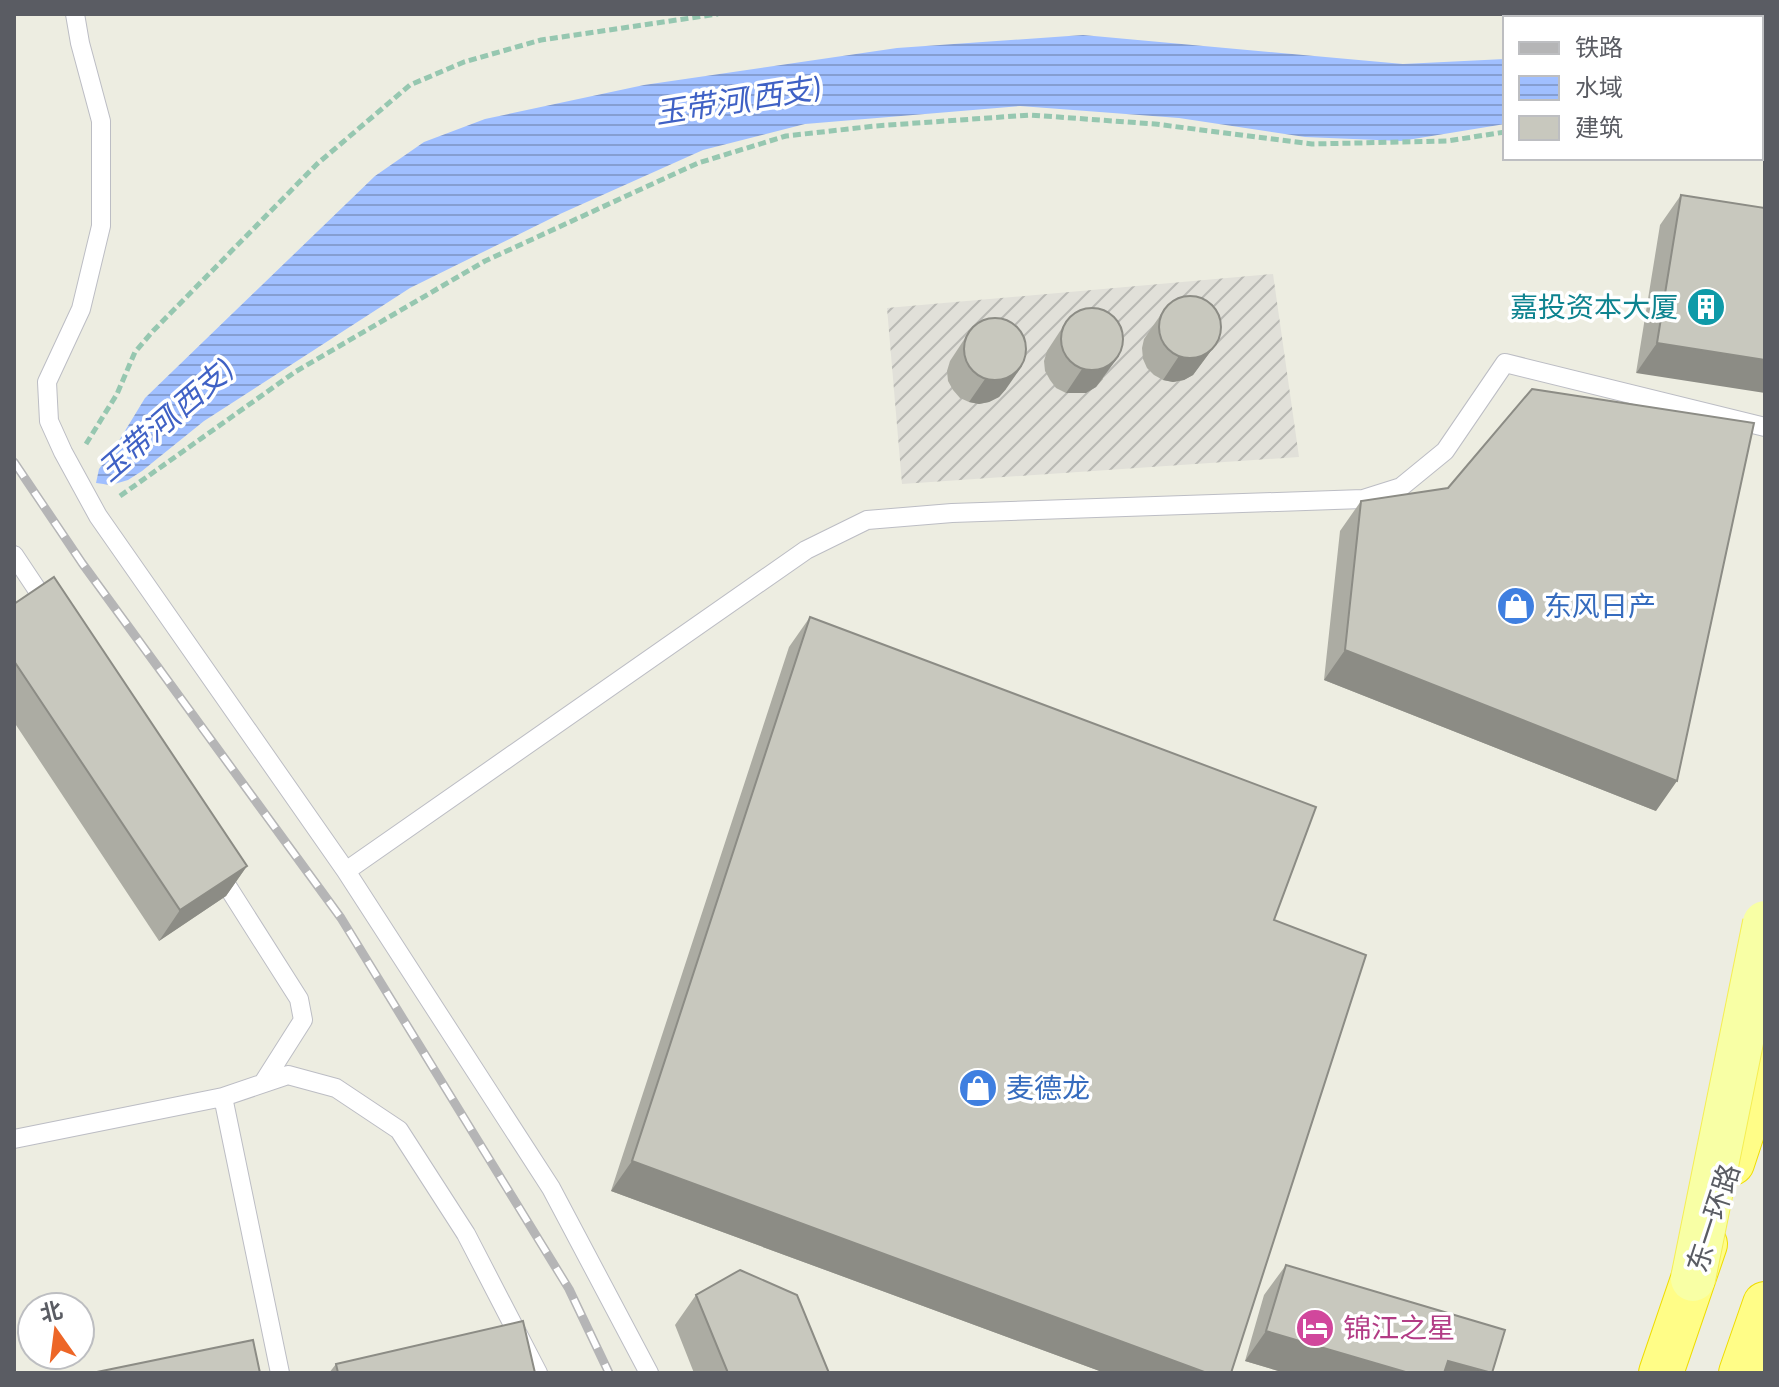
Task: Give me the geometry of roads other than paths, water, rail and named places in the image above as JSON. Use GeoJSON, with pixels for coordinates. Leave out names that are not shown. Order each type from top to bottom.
{"type":"FeatureCollection","features":[{"type":"Feature","properties":{"kind":"highway","name":"东一环路"},"geometry":{"type":"LineString","coordinates":[[1661,1373],[1765,1063]]}},
{"type":"Feature","properties":{"kind":"highway"},"geometry":{"type":"LineString","coordinates":[[1741,1373],[1765,1304]]}},
{"type":"Feature","properties":{"kind":"main road"},"geometry":{"type":"LineString","coordinates":[[1693,1279],[1765,923]]}},
{"type":"Feature","properties":{"kind":"lane"},"geometry":{"type":"LineString","coordinates":[[75,14],[101,121],[101,226],[81,309],[47,382],[49,421],[98,516],[346,871],[551,1188],[649,1373]]}},
{"type":"Feature","properties":{"kind":"lane"},"geometry":{"type":"LineString","coordinates":[[346,871],[806,550],[867,520],[952,513],[1363,499],[1401,487],[1445,451],[1505,363],[1765,427]]}},
{"type":"Feature","properties":{"kind":"lane"},"geometry":{"type":"LineString","coordinates":[[14,555],[61,626]]}},
{"type":"Feature","properties":{"kind":"lane"},"geometry":{"type":"LineString","coordinates":[[205,852],[299,999],[303,1020],[263,1083]]}},
{"type":"Feature","properties":{"kind":"lane"},"geometry":{"type":"LineString","coordinates":[[14,1139],[223,1097],[288,1075],[336,1088],[399,1130],[466,1234],[538,1373]]}},
{"type":"Feature","properties":{"kind":"lane"},"geometry":{"type":"LineString","coordinates":[[223,1097],[280,1373]]}},
{"type":"Feature","properties":{"kind":"water","name":"玉带河(西支)"},"geometry":{"type":"Polygon","coordinates":[[[1083,35],[1403,64],[1503,59],[1503,124],[1401,141],[1305,137],[1179,118],[1020,106],[805,124],[703,150],[560,214],[410,288],[204,421],[128,480],[111,485],[96,483],[99,469],[145,398],[375,176],[424,142],[485,119],[644,85],[897,48],[1083,35]]]}},
{"type":"Feature","properties":{"kind":"railway"},"geometry":{"type":"LineString","coordinates":[[14,462],[82,563],[341,918],[569,1289],[609,1373]]}},
{"type":"Feature","properties":{"kind":"place","name":"嘉投资本大厦"},"geometry":{"type":"Point","coordinates":[1706,307]}},
{"type":"Feature","properties":{"kind":"place","name":"东风日产"},"geometry":{"type":"Point","coordinates":[1516,606]}},
{"type":"Feature","properties":{"kind":"place","name":"麦德龙"},"geometry":{"type":"Point","coordinates":[978,1088]}},
{"type":"Feature","properties":{"kind":"place","name":"锦江之星"},"geometry":{"type":"Point","coordinates":[1315,1328]}}]}
